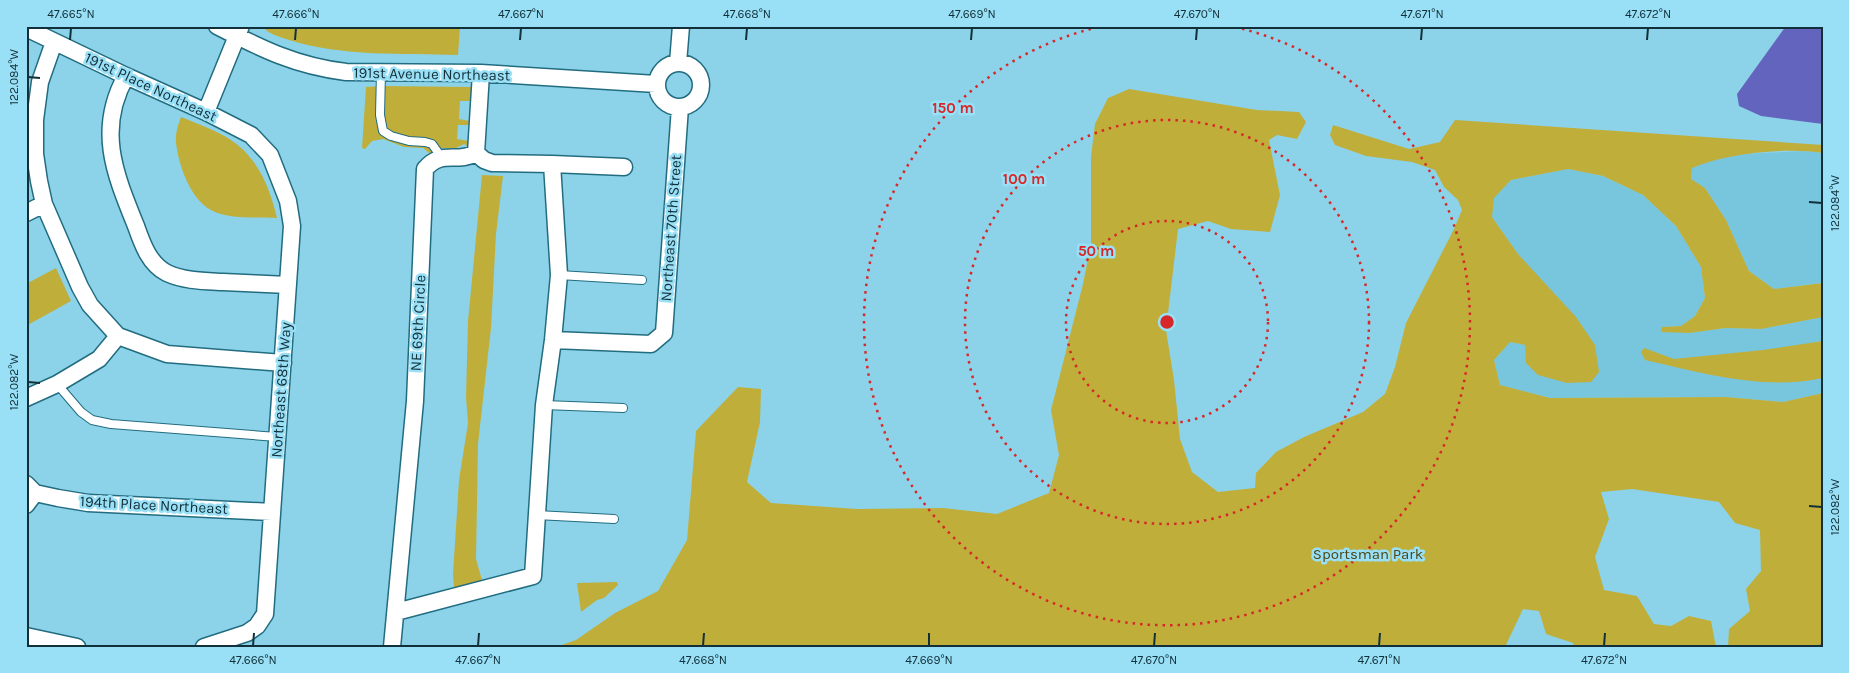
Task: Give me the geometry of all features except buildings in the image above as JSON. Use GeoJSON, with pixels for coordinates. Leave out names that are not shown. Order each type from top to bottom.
{"type":"FeatureCollection","features":[{"type":"Feature","properties":{"kind":"street","name":"191st Avenue Northeast"},"geometry":{"type":"LineString","coordinates":[[217,26],[238,31],[281,57],[311,67],[346,72],[481,73],[656,84]]}},
{"type":"Feature","properties":{"kind":"street"},"geometry":{"type":"LineString","coordinates":[[678,63],[681,26]]}},
{"type":"Feature","properties":{"kind":"street","name":"191st Place Northeast"},"geometry":{"type":"LineString","coordinates":[[26,28],[251,135],[270,155]]}},
{"type":"Feature","properties":{"kind":"street"},"geometry":{"type":"LineString","coordinates":[[206,112],[238,31]]}},
{"type":"Feature","properties":{"kind":"street"},"geometry":{"type":"LineString","coordinates":[[54,42],[40,82],[35,120],[35,154],[44,204],[80,287],[90,305],[118,336],[167,354],[283,363]]}},
{"type":"Feature","properties":{"kind":"street"},"geometry":{"type":"LineString","coordinates":[[672,63],[678,63],[684,63],[695,69],[701,87],[696,99],[692,103],[680,107],[663,101],[656,84],[657,78],[663,69],[672,63]]}},
{"type":"Feature","properties":{"kind":"street"},"geometry":{"type":"LineString","coordinates":[[476,153],[481,73]]}},
{"type":"Feature","properties":{"kind":"street"},"geometry":{"type":"LineString","coordinates":[[126,76],[118,90],[110,123],[110,143],[114,168],[144,247],[152,261],[165,272],[186,280],[288,285]]}},
{"type":"Feature","properties":{"kind":"street","name":"Northeast 70th Street"},"geometry":{"type":"LineString","coordinates":[[554,340],[651,344],[664,333],[680,107]]}},
{"type":"Feature","properties":{"kind":"street"},"geometry":{"type":"LineString","coordinates":[[442,158],[463,158],[476,153]]}},
{"type":"Feature","properties":{"kind":"street"},"geometry":{"type":"LineString","coordinates":[[476,153],[484,160],[492,163],[624,167]]}},
{"type":"Feature","properties":{"kind":"street","name":"Northeast 68th Way"},"geometry":{"type":"LineString","coordinates":[[204,647],[247,633],[257,626],[265,614],[292,226],[288,201],[270,155]]}},
{"type":"Feature","properties":{"kind":"street","name":"NE 69th Circle"},"geometry":{"type":"LineString","coordinates":[[392,647],[415,401],[425,169],[432,161],[442,158]]}},
{"type":"Feature","properties":{"kind":"street"},"geometry":{"type":"LineString","coordinates":[[396,612],[533,576],[544,405],[554,340],[559,275],[552,164]]}},
{"type":"Feature","properties":{"kind":"street"},"geometry":{"type":"LineString","coordinates":[[26,213],[44,204]]}},
{"type":"Feature","properties":{"kind":"street"},"geometry":{"type":"LineString","coordinates":[[26,398],[57,384],[99,359],[118,336]]}},
{"type":"Feature","properties":{"kind":"street","name":"194th Place Northeast"},"geometry":{"type":"LineString","coordinates":[[29,494],[88,503],[272,512]]}},
{"type":"Feature","properties":{"kind":"street"},"geometry":{"type":"LineString","coordinates":[[26,636],[77,647]]}},
{"type":"Feature","properties":{"kind":"lane"},"geometry":{"type":"LineString","coordinates":[[381,72],[380,115],[383,131],[391,136],[432,144],[442,158]]}},
{"type":"Feature","properties":{"kind":"lane"},"geometry":{"type":"LineString","coordinates":[[559,275],[642,280]]}},
{"type":"Feature","properties":{"kind":"lane"},"geometry":{"type":"LineString","coordinates":[[57,384],[81,412],[92,420],[111,424],[277,436]]}},
{"type":"Feature","properties":{"kind":"lane"},"geometry":{"type":"LineString","coordinates":[[544,405],[623,408]]}},
{"type":"Feature","properties":{"kind":"lane"},"geometry":{"type":"LineString","coordinates":[[536,515],[614,519]]}},
{"type":"Feature","properties":{"kind":"shaded area"},"geometry":{"type":"Polygon","coordinates":[[[1786,26],[1823,26],[1823,124],[1761,116],[1739,106],[1737,94],[1786,26]]]}},
{"type":"Feature","properties":{"kind":"shaded area"},"geometry":{"type":"Polygon","coordinates":[[[1807,151],[1823,153],[1823,283],[1774,289],[1749,271],[1726,220],[1705,188],[1691,179],[1692,168],[1710,160],[1743,154],[1807,151]]]}},
{"type":"Feature","properties":{"kind":"shaded area"},"geometry":{"type":"Polygon","coordinates":[[[1568,169],[1603,176],[1643,195],[1676,226],[1701,267],[1705,298],[1695,316],[1681,326],[1662,327],[1689,333],[1726,328],[1761,329],[1823,317],[1823,393],[1783,402],[1726,397],[1550,398],[1500,385],[1494,360],[1510,342],[1526,345],[1538,375],[1518,254],[1492,217],[1493,198],[1511,180],[1568,169]]]}},
{"type":"Feature","properties":{"kind":"green space"},"geometry":{"type":"Polygon","coordinates":[[[262,26],[460,26],[458,55],[373,53],[331,49],[282,38],[262,26]]]}},
{"type":"Feature","properties":{"kind":"green space"},"geometry":{"type":"Polygon","coordinates":[[[366,87],[473,87],[472,101],[460,101],[459,119],[470,121],[470,125],[458,125],[457,139],[469,141],[467,146],[464,144],[456,148],[442,148],[429,153],[423,148],[404,147],[383,139],[372,141],[365,149],[362,148],[366,87]]]}},
{"type":"Feature","properties":{"kind":"green space","name":"Sportsman Park"},"geometry":{"type":"Polygon","coordinates":[[[1129,89],[1257,110],[1299,112],[1306,122],[1297,139],[1277,135],[1269,140],[1280,195],[1270,232],[1231,229],[1208,221],[1178,229],[1166,330],[1174,380],[1180,439],[1192,472],[1218,492],[1255,488],[1256,473],[1276,452],[1304,437],[1363,412],[1385,394],[1395,367],[1406,323],[1462,210],[1458,200],[1444,187],[1435,170],[1412,162],[1366,156],[1335,145],[1330,135],[1333,125],[1409,149],[1440,142],[1455,120],[1823,145],[1823,153],[1774,151],[1722,158],[1692,168],[1691,179],[1705,188],[1726,220],[1749,271],[1774,289],[1823,283],[1823,317],[1761,329],[1726,328],[1689,333],[1661,332],[1662,327],[1681,326],[1695,316],[1705,298],[1701,267],[1676,226],[1643,195],[1603,176],[1568,169],[1511,180],[1494,198],[1492,217],[1518,254],[1576,317],[1595,345],[1599,372],[1591,382],[1567,383],[1538,375],[1526,363],[1525,345],[1510,342],[1494,360],[1500,385],[1550,398],[1726,397],[1783,402],[1823,393],[1823,647],[1728,647],[1729,629],[1750,611],[1746,589],[1761,571],[1760,530],[1735,523],[1719,502],[1632,489],[1601,492],[1609,519],[1595,557],[1604,590],[1637,596],[1654,624],[1671,626],[1689,616],[1711,621],[1716,647],[1574,647],[1573,643],[1546,634],[1539,611],[1523,609],[1505,647],[556,647],[576,640],[615,613],[658,591],[687,540],[696,431],[738,387],[761,389],[760,422],[747,482],[771,503],[857,509],[943,508],[997,514],[1049,493],[1059,455],[1051,410],[1083,284],[1091,244],[1091,157],[1095,124],[1108,98],[1129,89]]]}},
{"type":"Feature","properties":{"kind":"green space"},"geometry":{"type":"Polygon","coordinates":[[[181,117],[225,136],[249,156],[262,175],[271,196],[277,218],[237,217],[222,214],[215,212],[199,200],[183,173],[180,162],[176,136],[181,117]]]}},
{"type":"Feature","properties":{"kind":"green space"},"geometry":{"type":"Polygon","coordinates":[[[482,175],[503,176],[496,234],[491,328],[478,444],[476,559],[482,580],[454,588],[453,574],[459,480],[468,423],[466,397],[468,321],[482,175]]]}},
{"type":"Feature","properties":{"kind":"green space"},"geometry":{"type":"Polygon","coordinates":[[[56,268],[71,301],[26,326],[26,284],[56,268]]]}},
{"type":"Feature","properties":{"kind":"green space"},"geometry":{"type":"Polygon","coordinates":[[[1823,341],[1823,378],[1801,381],[1778,382],[1733,379],[1645,360],[1641,352],[1644,348],[1674,359],[1763,350],[1823,341]]]}},
{"type":"Feature","properties":{"kind":"green space"},"geometry":{"type":"Polygon","coordinates":[[[617,582],[618,585],[604,598],[597,600],[581,612],[577,583],[617,582]]]}},
{"type":"Feature","properties":{"kind":"waterway"},"geometry":{"type":"LineString","coordinates":[[1819,647],[1823,646]]}}]}
